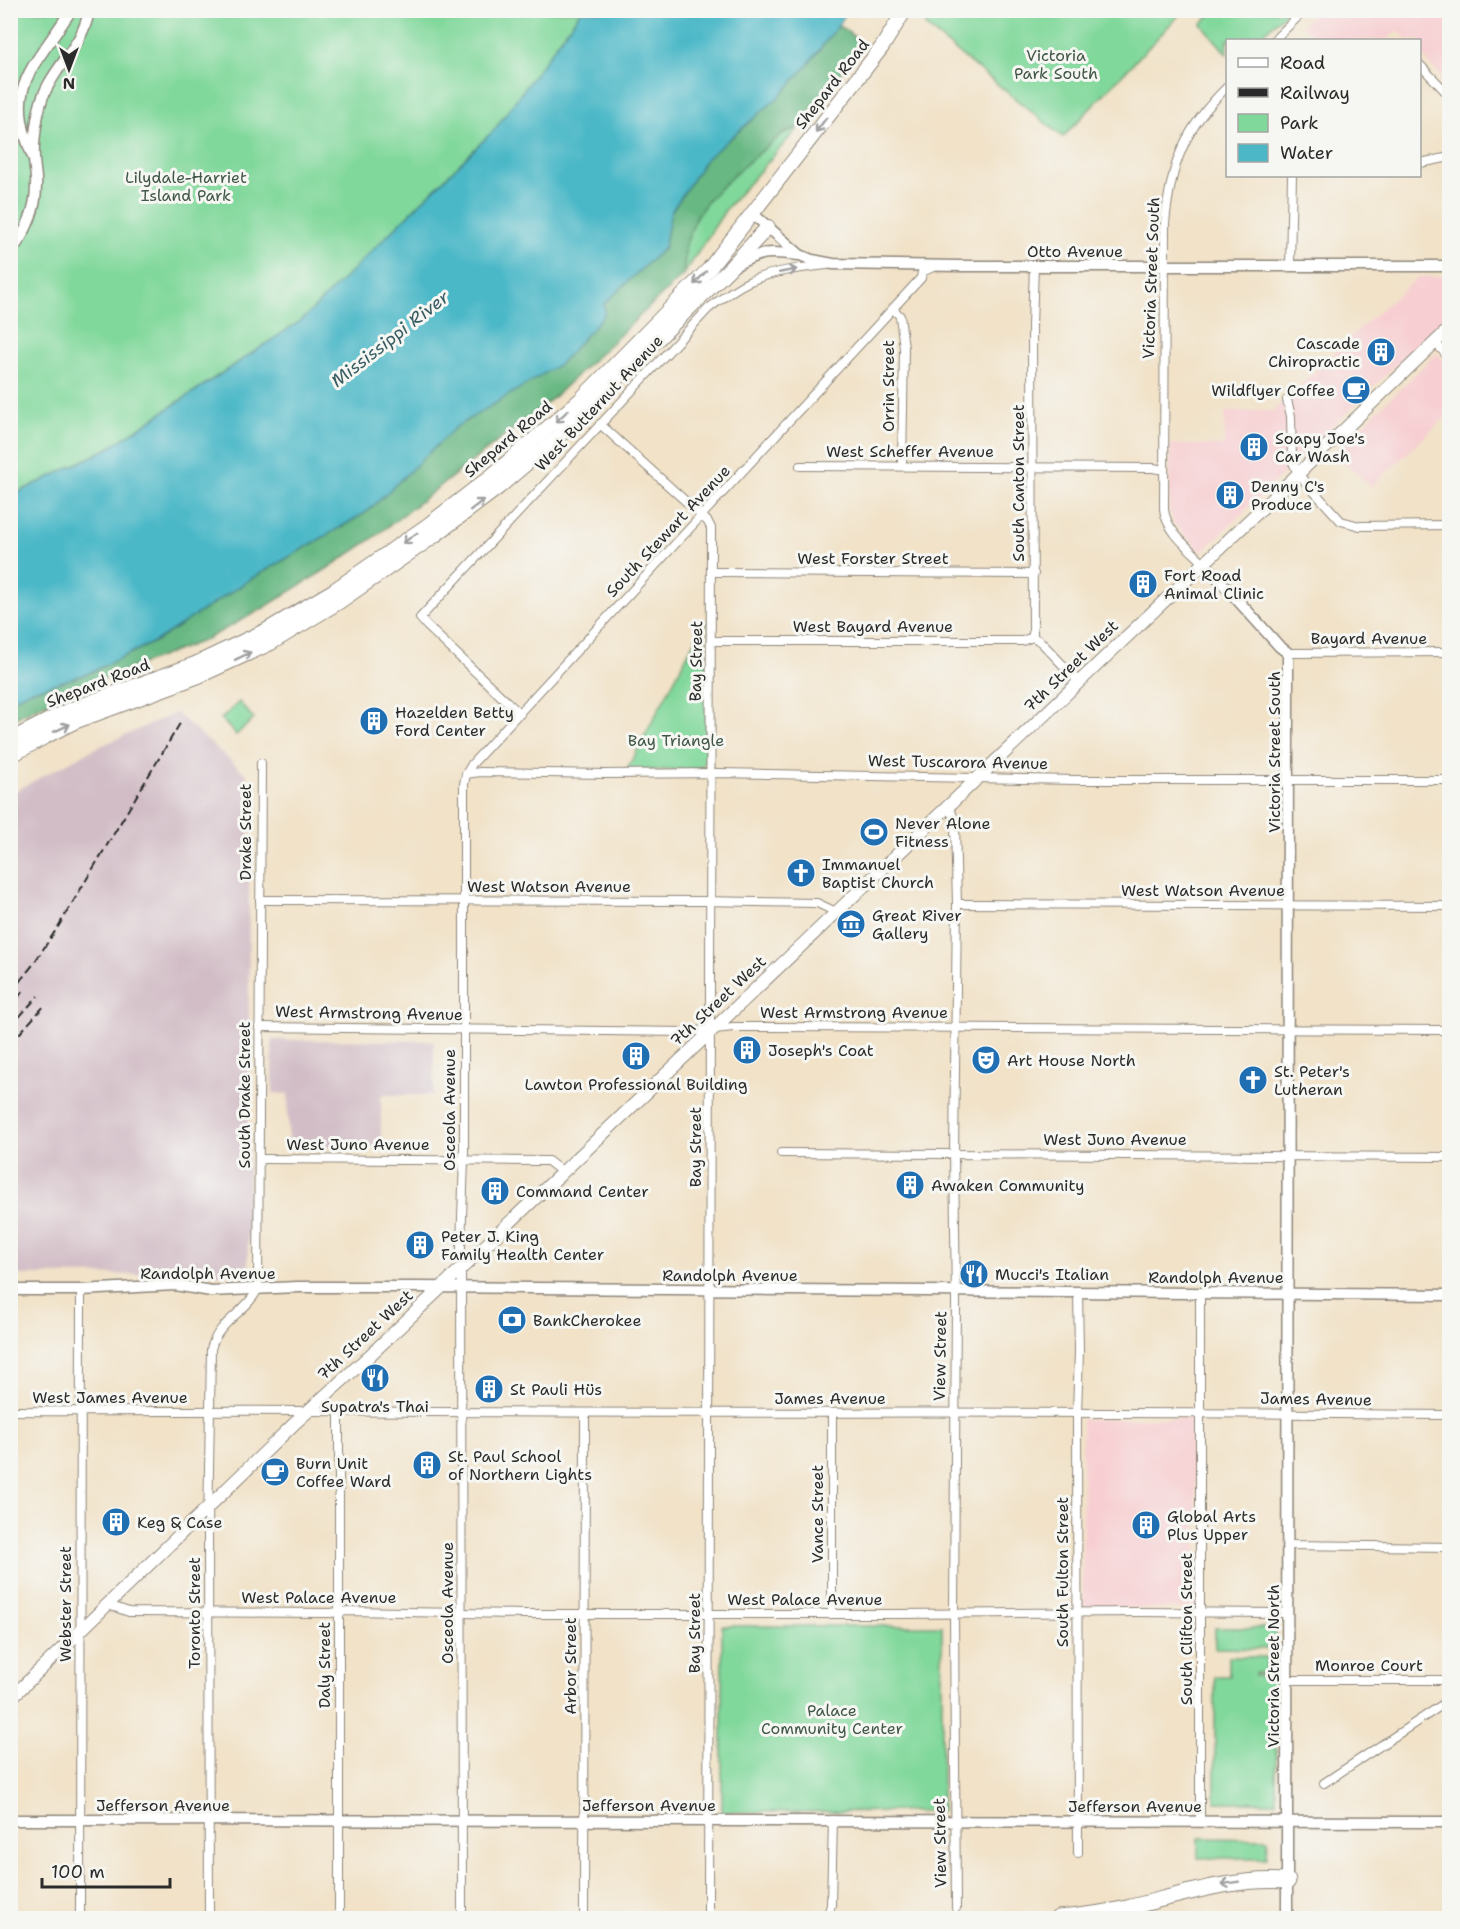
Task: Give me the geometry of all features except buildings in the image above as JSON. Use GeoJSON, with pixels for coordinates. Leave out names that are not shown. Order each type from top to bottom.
{"type":"FeatureCollection","features":[{"type":"Feature","properties":{"kind":"highway","name":"Shepard Road"},"geometry":{"type":"LineString","coordinates":[[10,740],[69,710],[195,664],[267,630],[333,591],[428,525],[490,477],[580,400],[689,290],[721,254],[882,46],[905,10]]}},
{"type":"Feature","properties":{"kind":"highway","name":"Shepard Road"},"geometry":{"type":"LineString","coordinates":[[10,756],[74,722],[236,660],[271,643],[339,602],[442,530],[528,463],[589,408],[729,269],[768,227]]}},
{"type":"Feature","properties":{"kind":"highway"},"geometry":{"type":"LineString","coordinates":[[1058,1918],[1126,1908],[1224,1883],[1288,1881]]}},
{"type":"Feature","properties":{"kind":"main road","name":"7th Street West"},"geometry":{"type":"LineString","coordinates":[[10,1699],[296,1422],[1079,682],[1449,328]]}},
{"type":"Feature","properties":{"kind":"street"},"geometry":{"type":"LineString","coordinates":[[33,158],[24,137],[20,114],[22,92],[36,60],[71,10]]}},
{"type":"Feature","properties":{"kind":"street"},"geometry":{"type":"LineString","coordinates":[[10,253],[21,240],[32,216],[36,186],[33,158],[42,100],[51,80],[80,39],[89,10]]}},
{"type":"Feature","properties":{"kind":"street"},"geometry":{"type":"LineString","coordinates":[[1275,39],[1305,10]]}},
{"type":"Feature","properties":{"kind":"street"},"geometry":{"type":"LineString","coordinates":[[1421,67],[1449,96]]}},
{"type":"Feature","properties":{"kind":"street","name":"Victoria Street South"},"geometry":{"type":"LineString","coordinates":[[1226,87],[1203,111],[1189,132],[1180,150],[1169,187],[1166,209],[1165,266],[1164,515],[1174,532],[1288,653],[1288,1413]]}},
{"type":"Feature","properties":{"kind":"street"},"geometry":{"type":"LineString","coordinates":[[1421,163],[1449,157]]}},
{"type":"Feature","properties":{"kind":"street"},"geometry":{"type":"LineString","coordinates":[[1290,265],[1292,177]]}},
{"type":"Feature","properties":{"kind":"street","name":"Otto Avenue"},"geometry":{"type":"LineString","coordinates":[[753,214],[800,255],[833,264],[1449,266]]}},
{"type":"Feature","properties":{"kind":"street"},"geometry":{"type":"LineString","coordinates":[[729,269],[759,253],[773,251],[800,255]]}},
{"type":"Feature","properties":{"kind":"street","name":"West Butternut Avenue"},"geometry":{"type":"LineString","coordinates":[[520,714],[420,618],[708,309],[746,283],[771,274],[833,264]]}},
{"type":"Feature","properties":{"kind":"street","name":"South Stewart Avenue"},"geometry":{"type":"LineString","coordinates":[[466,774],[472,764],[893,309],[921,278],[922,272],[936,265]]}},
{"type":"Feature","properties":{"kind":"street","name":"South Canton Street"},"geometry":{"type":"LineString","coordinates":[[1033,637],[1032,326],[1034,266]]}},
{"type":"Feature","properties":{"kind":"street","name":"Orrin Street"},"geometry":{"type":"LineString","coordinates":[[893,309],[900,316],[904,348],[902,466]]}},
{"type":"Feature","properties":{"kind":"street"},"geometry":{"type":"LineString","coordinates":[[1435,342],[1449,359]]}},
{"type":"Feature","properties":{"kind":"street"},"geometry":{"type":"LineString","coordinates":[[1287,400],[1291,416],[1292,460],[1298,474],[1341,521],[1360,526],[1449,525]]}},
{"type":"Feature","properties":{"kind":"street","name":"Bay Street"},"geometry":{"type":"LineString","coordinates":[[600,424],[702,516],[711,528],[708,1918]]}},
{"type":"Feature","properties":{"kind":"street","name":"West Scheffer Avenue"},"geometry":{"type":"LineString","coordinates":[[800,466],[1153,468],[1164,470]]}},
{"type":"Feature","properties":{"kind":"street","name":"West Forster Street"},"geometry":{"type":"LineString","coordinates":[[712,572],[1034,573]]}},
{"type":"Feature","properties":{"kind":"street"},"geometry":{"type":"LineString","coordinates":[[1033,637],[1041,642],[1079,682]]}},
{"type":"Feature","properties":{"kind":"street","name":"West Bayard Avenue"},"geometry":{"type":"LineString","coordinates":[[712,641],[1022,641],[1033,637]]}},
{"type":"Feature","properties":{"kind":"street","name":"Bayard Avenue"},"geometry":{"type":"LineString","coordinates":[[1288,653],[1449,652]]}},
{"type":"Feature","properties":{"kind":"street","name":"Drake Street"},"geometry":{"type":"LineString","coordinates":[[260,900],[261,763]]}},
{"type":"Feature","properties":{"kind":"street","name":"West Tuscarora Avenue"},"geometry":{"type":"LineString","coordinates":[[466,774],[480,772],[710,773],[977,778],[1449,780]]}},
{"type":"Feature","properties":{"kind":"street","name":"Osceola Avenue"},"geometry":{"type":"LineString","coordinates":[[462,1918],[461,1246],[464,1159],[464,784],[466,774]]}},
{"type":"Feature","properties":{"kind":"street","name":"View Street"},"geometry":{"type":"LineString","coordinates":[[948,806],[955,824],[957,904],[954,1154],[956,1908]]}},
{"type":"Feature","properties":{"kind":"street","name":"West Watson Avenue"},"geometry":{"type":"LineString","coordinates":[[260,900],[817,903],[836,912]]}},
{"type":"Feature","properties":{"kind":"street","name":"South Drake Street"},"geometry":{"type":"LineString","coordinates":[[258,1289],[260,900]]}},
{"type":"Feature","properties":{"kind":"street","name":"West Watson Avenue"},"geometry":{"type":"LineString","coordinates":[[957,904],[1449,906]]}},
{"type":"Feature","properties":{"kind":"street","name":"West Armstrong Avenue"},"geometry":{"type":"LineString","coordinates":[[259,1027],[687,1032],[733,1027],[1449,1030]]}},
{"type":"Feature","properties":{"kind":"street","name":"West Juno Avenue"},"geometry":{"type":"LineString","coordinates":[[781,1153],[1449,1157]]}},
{"type":"Feature","properties":{"kind":"street","name":"West Juno Avenue"},"geometry":{"type":"LineString","coordinates":[[259,1158],[548,1161],[562,1172]]}},
{"type":"Feature","properties":{"kind":"street","name":"Randolph Avenue"},"geometry":{"type":"LineString","coordinates":[[10,1290],[81,1290],[175,1285],[211,1291],[328,1287],[1449,1295]]}},
{"type":"Feature","properties":{"kind":"street","name":"Toronto Street"},"geometry":{"type":"LineString","coordinates":[[208,1918],[208,1528],[211,1349],[220,1329],[245,1307],[258,1289]]}},
{"type":"Feature","properties":{"kind":"street","name":"Webster Street"},"geometry":{"type":"LineString","coordinates":[[80,1918],[79,1410],[81,1290]]}},
{"type":"Feature","properties":{"kind":"street","name":"South Fulton Street"},"geometry":{"type":"LineString","coordinates":[[1078,1291],[1078,1853]]}},
{"type":"Feature","properties":{"kind":"street","name":"South Clifton Street"},"geometry":{"type":"LineString","coordinates":[[1200,1292],[1200,1821]]}},
{"type":"Feature","properties":{"kind":"street","name":"West James Avenue"},"geometry":{"type":"LineString","coordinates":[[10,1411],[210,1412]]}},
{"type":"Feature","properties":{"kind":"street","name":"Daly Street"},"geometry":{"type":"LineString","coordinates":[[339,1411],[339,1918]]}},
{"type":"Feature","properties":{"kind":"street","name":"James Avenue"},"geometry":{"type":"LineString","coordinates":[[210,1412],[955,1412],[1449,1415]]}},
{"type":"Feature","properties":{"kind":"street","name":"Arbor Street"},"geometry":{"type":"LineString","coordinates":[[584,1918],[585,1413]]}},
{"type":"Feature","properties":{"kind":"street","name":"Vance Street"},"geometry":{"type":"LineString","coordinates":[[832,1413],[832,1614]]}},
{"type":"Feature","properties":{"kind":"street","name":"Victoria Street North"},"geometry":{"type":"LineString","coordinates":[[1287,1918],[1288,1413]]}},
{"type":"Feature","properties":{"kind":"street"},"geometry":{"type":"LineString","coordinates":[[1287,1545],[1449,1547]]}},
{"type":"Feature","properties":{"kind":"street","name":"West Palace Avenue"},"geometry":{"type":"LineString","coordinates":[[108,1605],[129,1612],[209,1613],[1288,1613]]}},
{"type":"Feature","properties":{"kind":"street","name":"Monroe Court"},"geometry":{"type":"LineString","coordinates":[[1288,1680],[1449,1680]]}},
{"type":"Feature","properties":{"kind":"street"},"geometry":{"type":"LineString","coordinates":[[1323,1783],[1442,1705],[1449,1695]]}},
{"type":"Feature","properties":{"kind":"street","name":"Jefferson Avenue"},"geometry":{"type":"LineString","coordinates":[[10,1820],[1449,1822]]}},
{"type":"Feature","properties":{"kind":"street"},"geometry":{"type":"LineString","coordinates":[[823,1918],[828,1915],[831,1905],[833,1820]]}},
{"type":"Feature","properties":{"kind":"shaded area"},"geometry":{"type":"Polygon","coordinates":[[[1316,11],[1449,11],[1449,85],[1421,54],[1421,39],[1407,39],[1398,30],[1388,39],[1316,39],[1302,25],[1316,11]]]}},
{"type":"Feature","properties":{"kind":"shaded area"},"geometry":{"type":"Polygon","coordinates":[[[1449,276],[1449,314],[1202,552],[1174,524],[1169,509],[1170,444],[1224,446],[1225,412],[1273,411],[1418,277],[1449,276]]]}},
{"type":"Feature","properties":{"kind":"shaded area"},"geometry":{"type":"Polygon","coordinates":[[[1437,353],[1449,366],[1449,414],[1371,487],[1334,453],[1437,353]]]}},
{"type":"Feature","properties":{"kind":"shaded area"},"geometry":{"type":"Polygon","coordinates":[[[176,713],[247,775],[249,849],[248,1274],[11,1275],[11,793],[94,749],[176,713]]]}},
{"type":"Feature","properties":{"kind":"shaded area"},"geometry":{"type":"Polygon","coordinates":[[[272,1040],[434,1041],[434,1095],[381,1095],[381,1147],[288,1146],[288,1094],[273,1093],[272,1040]]]}},
{"type":"Feature","properties":{"kind":"shaded area"},"geometry":{"type":"Polygon","coordinates":[[[1195,1418],[1197,1608],[1083,1609],[1082,1419],[1195,1418]]]}},
{"type":"Feature","properties":{"kind":"green space"},"geometry":{"type":"Polygon","coordinates":[[[1214,10],[1288,11],[1257,39],[1226,39],[1226,53],[1201,24],[1214,10]]]}},
{"type":"Feature","properties":{"kind":"green space","name":"Lilydale-Harriet Island Park"},"geometry":{"type":"Polygon","coordinates":[[[11,11],[581,11],[495,129],[302,320],[109,448],[11,496],[11,11]]]}},
{"type":"Feature","properties":{"kind":"green space","name":"Victoria Park South"},"geometry":{"type":"Polygon","coordinates":[[[934,11],[1183,11],[1063,137],[925,26],[934,11]]]}},
{"type":"Feature","properties":{"kind":"green space"},"geometry":{"type":"Polygon","coordinates":[[[838,26],[852,35],[862,49],[820,96],[799,127],[782,134],[710,198],[696,217],[685,247],[684,274],[552,399],[372,539],[262,609],[205,640],[76,689],[11,720],[11,700],[27,692],[87,674],[156,641],[251,579],[367,512],[456,427],[491,405],[664,248],[671,212],[706,159],[780,96],[838,26]]]}},
{"type":"Feature","properties":{"kind":"green space"},"geometry":{"type":"Polygon","coordinates":[[[799,127],[726,209],[684,274],[685,247],[696,217],[710,198],[782,134],[799,127]]]}},
{"type":"Feature","properties":{"kind":"green space","name":"Bay Triangle"},"geometry":{"type":"Polygon","coordinates":[[[706,620],[706,762],[698,769],[626,771],[706,620]]]}},
{"type":"Feature","properties":{"kind":"green space"},"geometry":{"type":"Polygon","coordinates":[[[239,702],[254,719],[236,735],[221,719],[239,702]]]}},
{"type":"Feature","properties":{"kind":"green space","name":"Palace Community Center"},"geometry":{"type":"Polygon","coordinates":[[[722,1626],[942,1626],[942,1811],[722,1812],[722,1626]]]}},
{"type":"Feature","properties":{"kind":"green space"},"geometry":{"type":"Polygon","coordinates":[[[1215,1628],[1276,1628],[1276,1649],[1215,1648],[1215,1628]]]}},
{"type":"Feature","properties":{"kind":"green space"},"geometry":{"type":"Polygon","coordinates":[[[1229,1657],[1267,1657],[1266,1673],[1255,1673],[1255,1675],[1276,1676],[1276,1802],[1215,1802],[1215,1676],[1229,1676],[1229,1657]]]}},
{"type":"Feature","properties":{"kind":"green space"},"geometry":{"type":"Polygon","coordinates":[[[1198,1838],[1268,1839],[1267,1858],[1198,1858],[1198,1838]]]}},
{"type":"Feature","properties":{"kind":"water","name":"Mississippi River"},"geometry":{"type":"Polygon","coordinates":[[[581,11],[847,11],[806,67],[780,96],[706,159],[671,212],[664,248],[604,304],[605,314],[560,364],[456,427],[367,512],[251,579],[156,641],[87,674],[27,692],[11,700],[11,496],[109,448],[302,320],[495,129],[581,11]]]}},
{"type":"Feature","properties":{"kind":"railway"},"geometry":{"type":"LineString","coordinates":[[10,993],[32,966],[58,927],[182,720]]}},
{"type":"Feature","properties":{"kind":"railway"},"geometry":{"type":"LineString","coordinates":[[10,1009],[25,988]]}},
{"type":"Feature","properties":{"kind":"railway"},"geometry":{"type":"LineString","coordinates":[[10,1027],[38,996]]}},
{"type":"Feature","properties":{"kind":"railway"},"geometry":{"type":"LineString","coordinates":[[10,1044],[46,1004]]}},
{"type":"Feature","properties":{"kind":"place","name":"Cascade Chiropractic"},"geometry":{"type":"Point","coordinates":[1381,352]}},
{"type":"Feature","properties":{"kind":"place","name":"Wildflyer Coffee"},"geometry":{"type":"Point","coordinates":[1356,390]}},
{"type":"Feature","properties":{"kind":"place","name":"Soapy Joe's Car Wash"},"geometry":{"type":"Point","coordinates":[1254,447]}},
{"type":"Feature","properties":{"kind":"place","name":"Denny C's Produce"},"geometry":{"type":"Point","coordinates":[1230,495]}},
{"type":"Feature","properties":{"kind":"place","name":"Fort Road Animal Clinic"},"geometry":{"type":"Point","coordinates":[1143,584]}},
{"type":"Feature","properties":{"kind":"place","name":"Hazelden Betty Ford Center"},"geometry":{"type":"Point","coordinates":[374,721]}},
{"type":"Feature","properties":{"kind":"place","name":"Never Alone Fitness"},"geometry":{"type":"Point","coordinates":[874,832]}},
{"type":"Feature","properties":{"kind":"place","name":"Immanuel Baptist Church"},"geometry":{"type":"Point","coordinates":[801,873]}},
{"type":"Feature","properties":{"kind":"place","name":"Great River Gallery"},"geometry":{"type":"Point","coordinates":[851,924]}},
{"type":"Feature","properties":{"kind":"place","name":"Joseph's Coat"},"geometry":{"type":"Point","coordinates":[747,1050]}},
{"type":"Feature","properties":{"kind":"place","name":"Lawton Professional Building"},"geometry":{"type":"Point","coordinates":[636,1056]}},
{"type":"Feature","properties":{"kind":"place","name":"Art House North"},"geometry":{"type":"Point","coordinates":[986,1060]}},
{"type":"Feature","properties":{"kind":"place","name":"St. Peter's Lutheran"},"geometry":{"type":"Point","coordinates":[1253,1080]}},
{"type":"Feature","properties":{"kind":"place","name":"Awaken Community"},"geometry":{"type":"Point","coordinates":[910,1185]}},
{"type":"Feature","properties":{"kind":"place","name":"Command Center"},"geometry":{"type":"Point","coordinates":[495,1191]}},
{"type":"Feature","properties":{"kind":"place","name":"Peter J. King Family Health Center"},"geometry":{"type":"Point","coordinates":[420,1245]}},
{"type":"Feature","properties":{"kind":"place","name":"Mucci's Italian"},"geometry":{"type":"Point","coordinates":[974,1274]}},
{"type":"Feature","properties":{"kind":"place","name":"BankCherokee"},"geometry":{"type":"Point","coordinates":[512,1320]}},
{"type":"Feature","properties":{"kind":"place","name":"Supatra's Thai"},"geometry":{"type":"Point","coordinates":[375,1378]}},
{"type":"Feature","properties":{"kind":"place","name":"St Pauli Hüs"},"geometry":{"type":"Point","coordinates":[489,1389]}},
{"type":"Feature","properties":{"kind":"place","name":"St. Paul School of Northern Lights"},"geometry":{"type":"Point","coordinates":[427,1465]}},
{"type":"Feature","properties":{"kind":"place","name":"Burn Unit Coffee Ward"},"geometry":{"type":"Point","coordinates":[275,1472]}},
{"type":"Feature","properties":{"kind":"place","name":"Keg & Case"},"geometry":{"type":"Point","coordinates":[116,1522]}},
{"type":"Feature","properties":{"kind":"place","name":"Global Arts Plus Upper"},"geometry":{"type":"Point","coordinates":[1146,1525]}}]}
